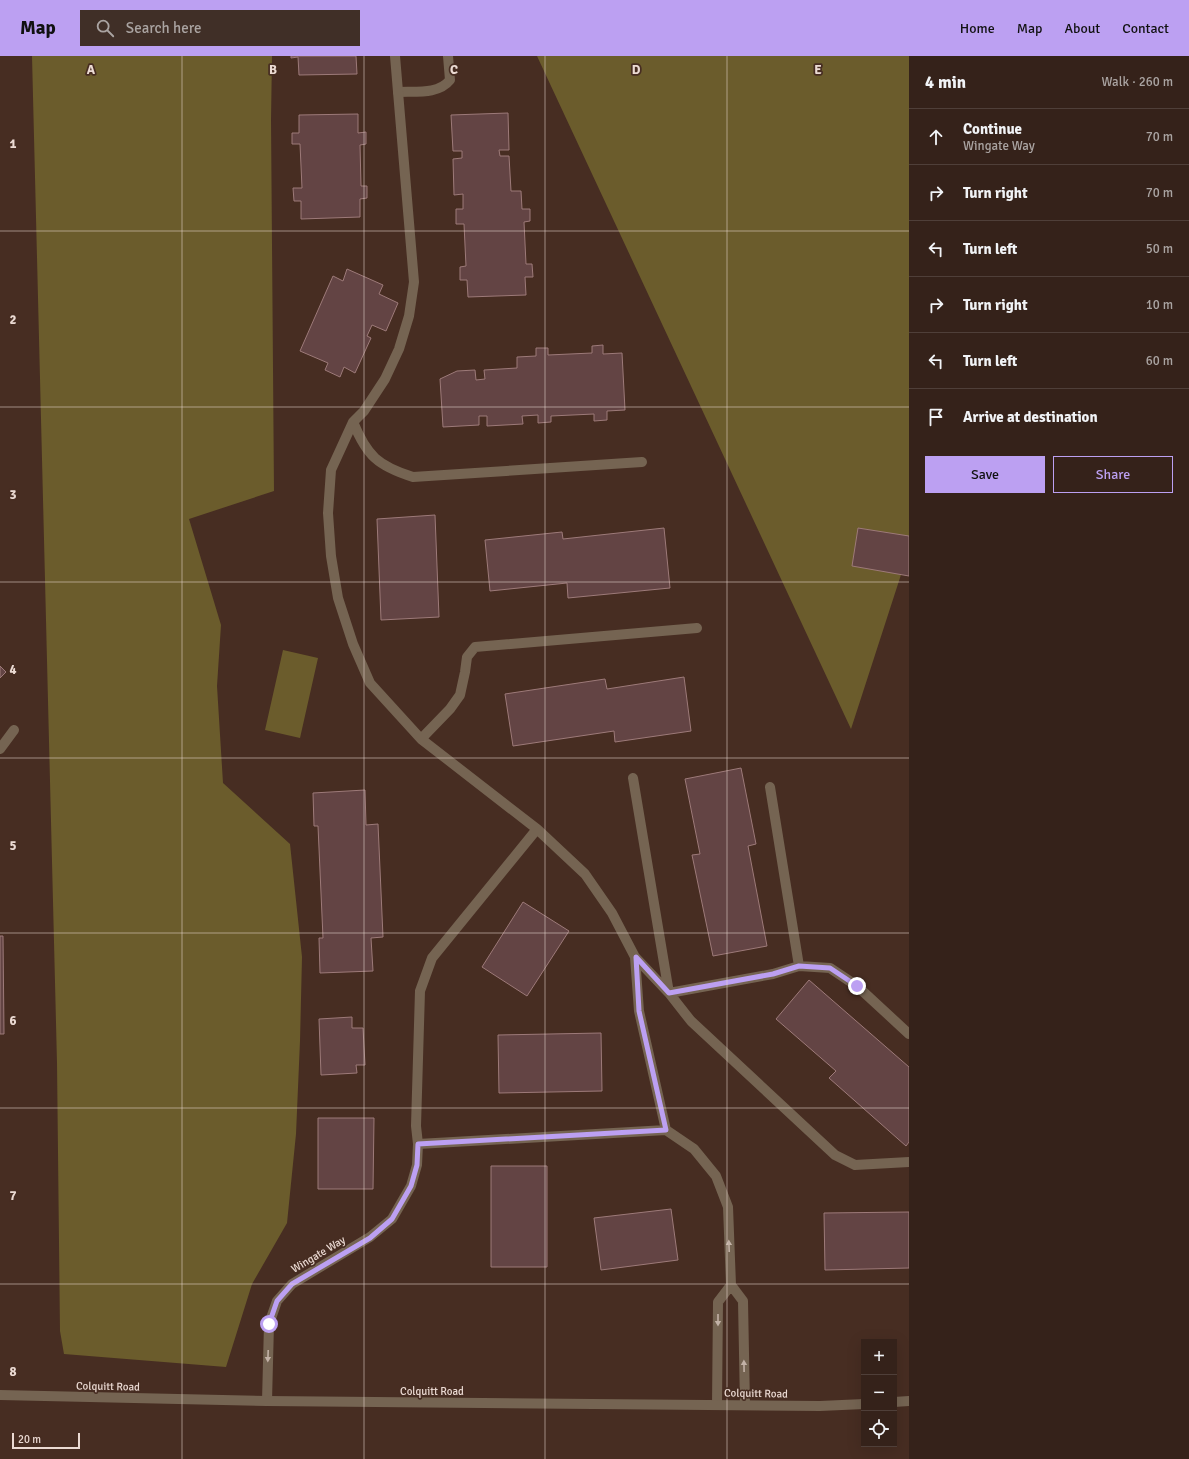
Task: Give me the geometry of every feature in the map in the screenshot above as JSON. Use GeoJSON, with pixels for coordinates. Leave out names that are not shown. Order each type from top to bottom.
{"type":"FeatureCollection","features":[{"type":"Feature","properties":{"kind":"street"},"geometry":{"type":"LineString","coordinates":[[394,56],[414,282],[409,316],[399,349],[385,379],[364,411],[353,422],[331,470],[328,513],[331,556],[338,598],[353,644],[370,683],[422,739],[537,829],[585,874],[612,913],[636,957],[669,993],[691,1021],[835,1155],[855,1165],[909,1162]]}},
{"type":"Feature","properties":{"kind":"street"},"geometry":{"type":"LineString","coordinates":[[398,92],[434,90],[445,86],[450,80],[448,56]]}},
{"type":"Feature","properties":{"kind":"street"},"geometry":{"type":"LineString","coordinates":[[353,422],[360,439],[373,456],[392,470],[413,477],[642,462]]}},
{"type":"Feature","properties":{"kind":"street"},"geometry":{"type":"LineString","coordinates":[[422,739],[450,709],[460,695],[467,657],[475,647],[697,628]]}},
{"type":"Feature","properties":{"kind":"street"},"geometry":{"type":"LineString","coordinates":[[0,749],[14,730]]}},
{"type":"Feature","properties":{"kind":"street"},"geometry":{"type":"LineString","coordinates":[[633,778],[669,993]]}},
{"type":"Feature","properties":{"kind":"street"},"geometry":{"type":"LineString","coordinates":[[770,787],[799,966]]}},
{"type":"Feature","properties":{"kind":"street","name":"Wingate Way"},"geometry":{"type":"LineString","coordinates":[[267,1401],[269,1324],[277,1301],[292,1284],[370,1238],[392,1219],[411,1186],[417,1165],[418,1144],[416,1126],[420,991],[432,958],[537,829]]}},
{"type":"Feature","properties":{"kind":"street"},"geometry":{"type":"LineString","coordinates":[[636,957],[639,1011],[666,1130]]}},
{"type":"Feature","properties":{"kind":"street"},"geometry":{"type":"LineString","coordinates":[[669,993],[773,974],[799,966],[830,968],[857,986],[909,1034]]}},
{"type":"Feature","properties":{"kind":"street"},"geometry":{"type":"LineString","coordinates":[[418,1144],[666,1130],[694,1149],[716,1176],[728,1207],[731,1285],[743,1301],[745,1405]]}},
{"type":"Feature","properties":{"kind":"street"},"geometry":{"type":"LineString","coordinates":[[717,1405],[718,1302],[731,1285]]}},
{"type":"Feature","properties":{"kind":"street","name":"Colquitt Road"},"geometry":{"type":"LineString","coordinates":[[0,1395],[267,1401],[820,1406],[861,1404]]}},
{"type":"Feature","properties":{"kind":"street"},"geometry":{"type":"LineString","coordinates":[[897,1402],[909,1401]]}},
{"type":"Feature","properties":{"kind":"shaded area"},"geometry":{"type":"Polygon","coordinates":[[[32,56],[272,56],[271,120],[274,491],[189,519],[221,625],[217,686],[223,783],[290,844],[302,957],[296,1134],[287,1223],[252,1284],[226,1367],[64,1354],[60,1331],[57,1063],[32,56]]]}},
{"type":"Feature","properties":{"kind":"shaded area"},"geometry":{"type":"Polygon","coordinates":[[[537,56],[909,56],[909,550],[851,729],[537,56]]]}},
{"type":"Feature","properties":{"kind":"shaded area"},"geometry":{"type":"Polygon","coordinates":[[[283,650],[318,658],[300,738],[265,730],[283,650]]]}},
{"type":"Feature","properties":{"kind":"building"},"geometry":{"type":"Polygon","coordinates":[[[291,56],[356,56],[357,74],[299,75],[298,57],[291,58],[291,56]]]}},
{"type":"Feature","properties":{"kind":"building"},"geometry":{"type":"Polygon","coordinates":[[[508,113],[509,150],[499,150],[500,156],[509,156],[511,191],[521,191],[522,209],[530,209],[530,221],[524,222],[526,264],[532,264],[533,277],[525,277],[526,295],[468,297],[467,280],[460,280],[460,267],[466,266],[464,224],[456,224],[456,209],[463,209],[463,194],[454,195],[453,159],[462,158],[462,151],[453,151],[451,115],[508,113]]]}},
{"type":"Feature","properties":{"kind":"building"},"geometry":{"type":"Polygon","coordinates":[[[358,114],[358,133],[366,132],[366,144],[360,145],[361,186],[367,186],[367,198],[360,199],[360,217],[301,219],[301,201],[294,201],[293,188],[302,188],[300,144],[292,144],[292,133],[299,133],[299,115],[358,114]]]}},
{"type":"Feature","properties":{"kind":"building"},"geometry":{"type":"Polygon","coordinates":[[[347,269],[383,285],[379,294],[398,303],[386,331],[372,325],[367,336],[371,338],[355,373],[344,367],[340,377],[325,370],[328,363],[300,351],[333,276],[343,281],[347,269]]]}},
{"type":"Feature","properties":{"kind":"building"},"geometry":{"type":"Polygon","coordinates":[[[603,345],[603,354],[622,353],[625,410],[607,411],[607,420],[594,421],[594,414],[551,416],[551,422],[538,423],[538,415],[522,416],[523,424],[487,426],[487,416],[479,416],[479,425],[443,427],[440,379],[457,371],[475,370],[476,380],[485,379],[484,370],[517,368],[517,357],[536,356],[536,348],[548,348],[548,355],[592,353],[592,346],[603,345]]]}},
{"type":"Feature","properties":{"kind":"building"},"geometry":{"type":"Polygon","coordinates":[[[435,515],[439,617],[381,620],[377,519],[435,515]]]}},
{"type":"Feature","properties":{"kind":"building"},"geometry":{"type":"Polygon","coordinates":[[[664,528],[670,588],[568,598],[567,583],[490,591],[485,540],[562,532],[563,539],[664,528]]]}},
{"type":"Feature","properties":{"kind":"building"},"geometry":{"type":"Polygon","coordinates":[[[858,528],[909,536],[909,576],[852,566],[858,528]]]}},
{"type":"Feature","properties":{"kind":"building"},"geometry":{"type":"Polygon","coordinates":[[[0,666],[6,672],[0,678],[0,666]]]}},
{"type":"Feature","properties":{"kind":"building"},"geometry":{"type":"Polygon","coordinates":[[[684,677],[691,731],[615,742],[614,731],[513,746],[505,694],[605,679],[607,689],[684,677]]]}},
{"type":"Feature","properties":{"kind":"building"},"geometry":{"type":"Polygon","coordinates":[[[741,768],[756,844],[748,846],[767,946],[713,956],[692,855],[700,854],[685,779],[741,768]]]}},
{"type":"Feature","properties":{"kind":"building"},"geometry":{"type":"Polygon","coordinates":[[[365,790],[366,825],[378,824],[383,937],[371,938],[373,971],[320,973],[319,938],[323,938],[318,826],[314,826],[313,793],[365,790]]]}},
{"type":"Feature","properties":{"kind":"building"},"geometry":{"type":"Polygon","coordinates":[[[523,902],[569,931],[527,996],[482,967],[523,902]]]}},
{"type":"Feature","properties":{"kind":"building"},"geometry":{"type":"Polygon","coordinates":[[[0,936],[3,936],[4,1034],[0,1034],[0,936]]]}},
{"type":"Feature","properties":{"kind":"building"},"geometry":{"type":"Polygon","coordinates":[[[809,980],[909,1067],[909,1142],[906,1146],[829,1078],[836,1071],[776,1019],[809,980]]]}},
{"type":"Feature","properties":{"kind":"building"},"geometry":{"type":"Polygon","coordinates":[[[352,1017],[352,1028],[363,1028],[365,1065],[356,1065],[357,1073],[321,1075],[319,1019],[352,1017]]]}},
{"type":"Feature","properties":{"kind":"building"},"geometry":{"type":"Polygon","coordinates":[[[601,1033],[602,1091],[499,1093],[498,1035],[601,1033]]]}},
{"type":"Feature","properties":{"kind":"building"},"geometry":{"type":"Polygon","coordinates":[[[318,1118],[374,1118],[373,1189],[318,1189],[318,1118]]]}},
{"type":"Feature","properties":{"kind":"building"},"geometry":{"type":"Polygon","coordinates":[[[491,1166],[547,1166],[547,1267],[491,1267],[491,1166]]]}},
{"type":"Feature","properties":{"kind":"building"},"geometry":{"type":"Polygon","coordinates":[[[671,1209],[678,1260],[601,1270],[594,1218],[671,1209]]]}},
{"type":"Feature","properties":{"kind":"building"},"geometry":{"type":"Polygon","coordinates":[[[909,1212],[909,1268],[825,1270],[824,1213],[909,1212]]]}},
{"type":"Feature","properties":{"kind":"route"},"geometry":{"type":"LineString","coordinates":[[269,1324],[277,1301],[292,1284],[370,1238],[392,1219],[411,1186],[417,1165],[418,1144],[666,1130],[639,1011],[636,957],[669,993],[773,974],[799,966],[830,968],[857,986]]}}]}
